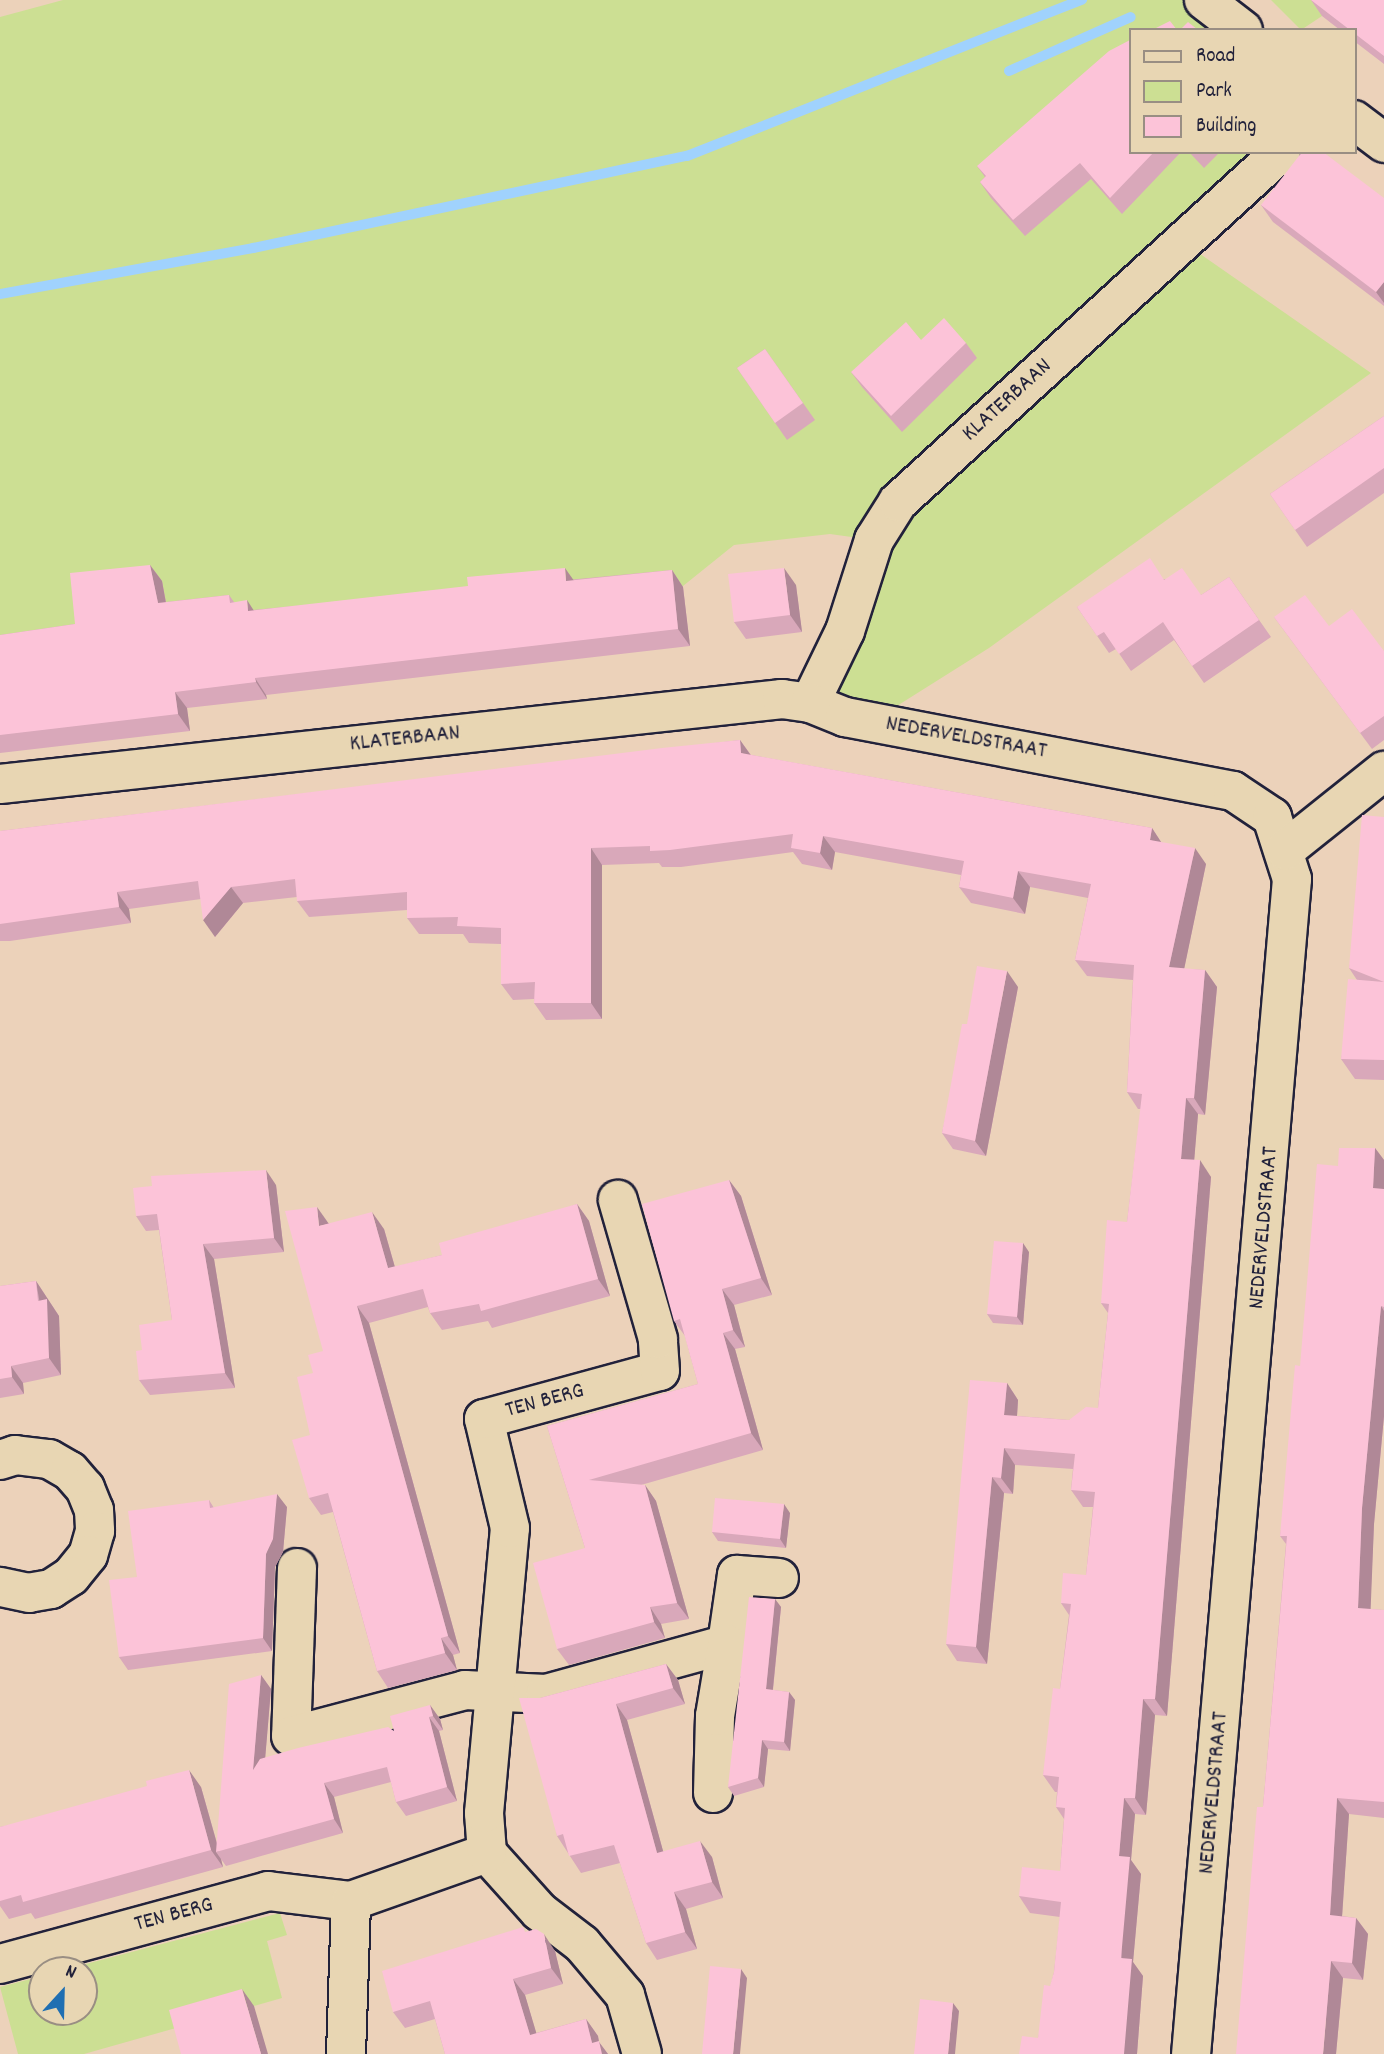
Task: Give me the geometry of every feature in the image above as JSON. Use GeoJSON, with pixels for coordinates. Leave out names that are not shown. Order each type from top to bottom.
{"type":"FeatureCollection","features":[{"type":"Feature","properties":{"kind":"street"},"geometry":{"type":"LineString","coordinates":[[1204,0],[1240,28]]}},
{"type":"Feature","properties":{"kind":"street"},"geometry":{"type":"LineString","coordinates":[[1356,122],[1384,143]]}},
{"type":"Feature","properties":{"kind":"street","name":"KLATERBAAN"},"geometry":{"type":"LineString","coordinates":[[810,703],[845,631],[874,540],[898,502],[1280,154]]}},
{"type":"Feature","properties":{"kind":"street","name":"KLATERBAAN"},"geometry":{"type":"LineString","coordinates":[[0,784],[782,699],[810,703],[845,717],[873,722]]}},
{"type":"Feature","properties":{"kind":"street","name":"NEDERVELDSTRAAT"},"geometry":{"type":"LineString","coordinates":[[873,722],[1233,791],[1272,817],[1285,850],[1292,879],[1274,1131],[1191,2054]]}},
{"type":"Feature","properties":{"kind":"street"},"geometry":{"type":"LineString","coordinates":[[1285,850],[1384,771]]}},
{"type":"Feature","properties":{"kind":"street","name":"TEN BERG"},"geometry":{"type":"LineString","coordinates":[[0,1964],[268,1891],[351,1901],[487,1853],[484,1813],[510,1528],[484,1419],[660,1371],[658,1339],[618,1200]]}},
{"type":"Feature","properties":{"kind":"street"},"geometry":{"type":"LineString","coordinates":[[0,1461],[15,1455],[49,1459],[70,1471],[89,1499],[95,1531],[88,1555],[71,1576],[51,1589],[29,1593],[0,1587]]}},
{"type":"Feature","properties":{"kind":"street"},"geometry":{"type":"LineString","coordinates":[[297,1569],[291,1737],[465,1690],[494,1689],[546,1694],[727,1644]]}},
{"type":"Feature","properties":{"kind":"street"},"geometry":{"type":"LineString","coordinates":[[713,1793],[715,1716],[737,1575],[779,1578]]}},
{"type":"Feature","properties":{"kind":"street"},"geometry":{"type":"LineString","coordinates":[[487,1853],[539,1911],[582,1944],[625,1996],[642,2054]]}},
{"type":"Feature","properties":{"kind":"street"},"geometry":{"type":"LineString","coordinates":[[346,2054],[351,1901]]}},
{"type":"Feature","properties":{"kind":"green space"},"geometry":{"type":"Polygon","coordinates":[[[63,0],[1203,0],[1238,28],[1128,28],[1128,154],[1279,154],[1183,242],[1371,373],[989,648],[873,721],[810,703],[873,540],[830,534],[734,545],[683,586],[0,651],[0,17],[63,0]]]}},
{"type":"Feature","properties":{"kind":"green space"},"geometry":{"type":"Polygon","coordinates":[[[1271,0],[1335,0],[1322,16],[1304,28],[1299,28],[1271,0]]]}},
{"type":"Feature","properties":{"kind":"green space"},"geometry":{"type":"Polygon","coordinates":[[[280,1913],[287,1935],[267,1941],[282,1998],[84,2054],[18,2054],[0,1987],[28,1980],[28,2026],[98,2026],[98,1961],[280,1913]]]}},
{"type":"Feature","properties":{"kind":"building"},"geometry":{"type":"Polygon","coordinates":[[[1311,0],[1384,0],[1384,56],[1356,35],[1356,28],[1347,28],[1311,0]]]}},
{"type":"Feature","properties":{"kind":"building"},"geometry":{"type":"Polygon","coordinates":[[[1170,21],[1175,28],[1156,28],[1170,21]]]}},
{"type":"Feature","properties":{"kind":"building"},"geometry":{"type":"Polygon","coordinates":[[[1188,22],[1196,28],[1182,28],[1188,22]]]}},
{"type":"Feature","properties":{"kind":"building"},"geometry":{"type":"Polygon","coordinates":[[[1128,41],[1128,154],[1152,154],[1110,198],[1080,163],[1013,220],[980,182],[986,176],[977,166],[1109,51],[1128,41]]]}},
{"type":"Feature","properties":{"kind":"building"},"geometry":{"type":"Polygon","coordinates":[[[1300,154],[1326,154],[1384,198],[1384,282],[1376,292],[1261,205],[1300,154]]]}},
{"type":"Feature","properties":{"kind":"building"},"geometry":{"type":"Polygon","coordinates":[[[944,318],[966,343],[891,416],[851,372],[906,322],[921,340],[944,318]]]}},
{"type":"Feature","properties":{"kind":"building"},"geometry":{"type":"Polygon","coordinates":[[[765,349],[803,403],[775,423],[737,368],[765,349]]]}},
{"type":"Feature","properties":{"kind":"building"},"geometry":{"type":"Polygon","coordinates":[[[1384,416],[1384,468],[1295,530],[1270,494],[1384,416]]]}},
{"type":"Feature","properties":{"kind":"building"},"geometry":{"type":"Polygon","coordinates":[[[1150,558],[1164,580],[1182,568],[1201,595],[1229,577],[1259,620],[1192,666],[1163,622],[1119,654],[1104,632],[1097,636],[1077,607],[1150,558]]]}},
{"type":"Feature","properties":{"kind":"building"},"geometry":{"type":"Polygon","coordinates":[[[150,565],[158,603],[229,595],[230,603],[247,600],[248,611],[468,586],[467,577],[565,568],[566,581],[672,570],[678,629],[255,678],[256,682],[175,692],[178,714],[0,735],[0,635],[75,624],[70,573],[150,565]]]}},
{"type":"Feature","properties":{"kind":"building"},"geometry":{"type":"Polygon","coordinates":[[[784,568],[790,615],[734,622],[728,574],[784,568]]]}},
{"type":"Feature","properties":{"kind":"building"},"geometry":{"type":"Polygon","coordinates":[[[1305,595],[1329,626],[1352,609],[1384,651],[1384,716],[1360,733],[1274,617],[1305,595]]]}},
{"type":"Feature","properties":{"kind":"building"},"geometry":{"type":"Polygon","coordinates":[[[740,740],[741,753],[1152,828],[1150,840],[1195,848],[1169,967],[1205,970],[1194,1098],[1186,1098],[1181,1159],[1200,1160],[1155,1699],[1143,1699],[1135,1798],[1124,1798],[1119,1856],[1130,1857],[1121,1958],[1132,1959],[1124,2054],[1019,2054],[1022,2036],[1038,2038],[1044,1985],[1050,1986],[1054,1972],[1061,1902],[1019,1896],[1022,1867],[1060,1871],[1065,1808],[1056,1807],[1059,1777],[1043,1775],[1053,1688],[1060,1689],[1071,1604],[1061,1603],[1063,1573],[1086,1575],[1095,1492],[1071,1490],[1075,1454],[1004,1448],[1001,1478],[992,1477],[976,1647],[946,1644],[970,1380],[1007,1383],[1004,1415],[1069,1420],[1086,1407],[1098,1408],[1109,1304],[1101,1303],[1107,1220],[1127,1222],[1142,1094],[1127,1092],[1134,965],[1075,960],[1091,884],[1018,871],[1013,898],[959,887],[964,861],[823,836],[820,853],[791,848],[793,834],[670,850],[650,851],[650,846],[591,848],[591,1003],[534,1003],[535,982],[501,984],[501,928],[457,926],[458,917],[407,918],[407,892],[297,901],[295,879],[231,887],[203,920],[198,881],[117,892],[119,907],[0,924],[0,831],[740,740]]]}},
{"type":"Feature","properties":{"kind":"building"},"geometry":{"type":"Polygon","coordinates":[[[1362,815],[1384,817],[1384,982],[1349,968],[1362,815]]]}},
{"type":"Feature","properties":{"kind":"building"},"geometry":{"type":"Polygon","coordinates":[[[977,966],[1007,971],[975,1141],[942,1133],[962,1024],[967,1024],[977,966]]]}},
{"type":"Feature","properties":{"kind":"building"},"geometry":{"type":"Polygon","coordinates":[[[1348,979],[1384,982],[1384,1060],[1341,1059],[1348,979]]]}},
{"type":"Feature","properties":{"kind":"building"},"geometry":{"type":"Polygon","coordinates":[[[1339,1148],[1375,1148],[1373,1188],[1384,1189],[1384,1307],[1381,1306],[1362,1508],[1358,1608],[1384,1610],[1384,1802],[1337,1798],[1330,1915],[1356,1918],[1352,1963],[1331,1961],[1323,2054],[1236,2054],[1257,1807],[1263,1807],[1287,1536],[1280,1536],[1295,1365],[1300,1366],[1317,1164],[1338,1166],[1339,1148]]]}},
{"type":"Feature","properties":{"kind":"building"},"geometry":{"type":"Polygon","coordinates":[[[266,1170],[274,1238],[203,1244],[225,1373],[139,1380],[136,1351],[142,1350],[139,1325],[172,1320],[157,1214],[136,1216],[133,1188],[152,1186],[151,1176],[266,1170]]]}},
{"type":"Feature","properties":{"kind":"building"},"geometry":{"type":"Polygon","coordinates":[[[729,1180],[761,1278],[722,1289],[733,1330],[723,1333],[751,1433],[589,1480],[645,1485],[677,1603],[650,1607],[654,1622],[557,1649],[533,1563],[585,1548],[547,1426],[698,1384],[680,1319],[674,1321],[642,1204],[729,1180]]]}},
{"type":"Feature","properties":{"kind":"building"},"geometry":{"type":"Polygon","coordinates":[[[577,1204],[598,1279],[481,1311],[479,1304],[430,1313],[423,1289],[357,1306],[448,1636],[441,1638],[445,1653],[377,1671],[328,1493],[309,1498],[292,1440],[310,1435],[297,1377],[313,1373],[308,1355],[323,1351],[285,1211],[317,1207],[319,1226],[372,1212],[388,1268],[442,1255],[439,1243],[577,1204]]]}},
{"type":"Feature","properties":{"kind":"building"},"geometry":{"type":"Polygon","coordinates":[[[994,1241],[1023,1243],[1017,1317],[987,1314],[994,1241]]]}},
{"type":"Feature","properties":{"kind":"building"},"geometry":{"type":"Polygon","coordinates":[[[36,1281],[38,1301],[47,1299],[49,1358],[11,1366],[12,1377],[0,1379],[0,1286],[36,1281]]]}},
{"type":"Feature","properties":{"kind":"building"},"geometry":{"type":"Polygon","coordinates":[[[277,1494],[273,1539],[266,1554],[263,1638],[119,1657],[109,1580],[137,1577],[128,1511],[209,1500],[210,1508],[277,1494]]]}},
{"type":"Feature","properties":{"kind":"building"},"geometry":{"type":"Polygon","coordinates":[[[715,1498],[784,1504],[780,1539],[712,1532],[715,1498]]]}},
{"type":"Feature","properties":{"kind":"building"},"geometry":{"type":"Polygon","coordinates":[[[749,1597],[775,1599],[766,1689],[789,1692],[784,1742],[762,1740],[758,1778],[728,1787],[749,1597]]]}},
{"type":"Feature","properties":{"kind":"building"},"geometry":{"type":"Polygon","coordinates":[[[666,1664],[673,1688],[616,1704],[657,1853],[700,1841],[712,1882],[674,1892],[685,1932],[646,1943],[614,1845],[569,1856],[563,1834],[557,1836],[519,1698],[540,1698],[666,1664]]]}},
{"type":"Feature","properties":{"kind":"building"},"geometry":{"type":"Polygon","coordinates":[[[261,1675],[253,1770],[260,1759],[298,1748],[388,1727],[394,1731],[390,1716],[430,1705],[433,1716],[429,1717],[447,1787],[396,1802],[387,1767],[324,1783],[334,1819],[216,1852],[229,1684],[261,1675]]]}},
{"type":"Feature","properties":{"kind":"building"},"geometry":{"type":"Polygon","coordinates":[[[189,1770],[211,1850],[23,1902],[21,1895],[0,1901],[0,1827],[147,1786],[146,1781],[189,1770]]]}},
{"type":"Feature","properties":{"kind":"building"},"geometry":{"type":"Polygon","coordinates":[[[523,1927],[525,1932],[536,1929],[544,1934],[551,1968],[513,1979],[530,2035],[586,2019],[592,2043],[599,2041],[602,2054],[445,2054],[430,2001],[393,2012],[382,1971],[523,1927]]]}},
{"type":"Feature","properties":{"kind":"building"},"geometry":{"type":"Polygon","coordinates":[[[710,1966],[741,1969],[733,2054],[702,2054],[710,1966]]]}},
{"type":"Feature","properties":{"kind":"building"},"geometry":{"type":"Polygon","coordinates":[[[242,1989],[261,2054],[181,2054],[169,2010],[242,1989]]]}},
{"type":"Feature","properties":{"kind":"building"},"geometry":{"type":"Polygon","coordinates":[[[920,1999],[953,2003],[948,2054],[914,2054],[920,1999]]]}},
{"type":"Feature","properties":{"kind":"waterway"},"geometry":{"type":"LineString","coordinates":[[0,294],[253,248],[687,156],[1082,0]]}},
{"type":"Feature","properties":{"kind":"waterway"},"geometry":{"type":"LineString","coordinates":[[1009,71],[1131,17]]}}]}
